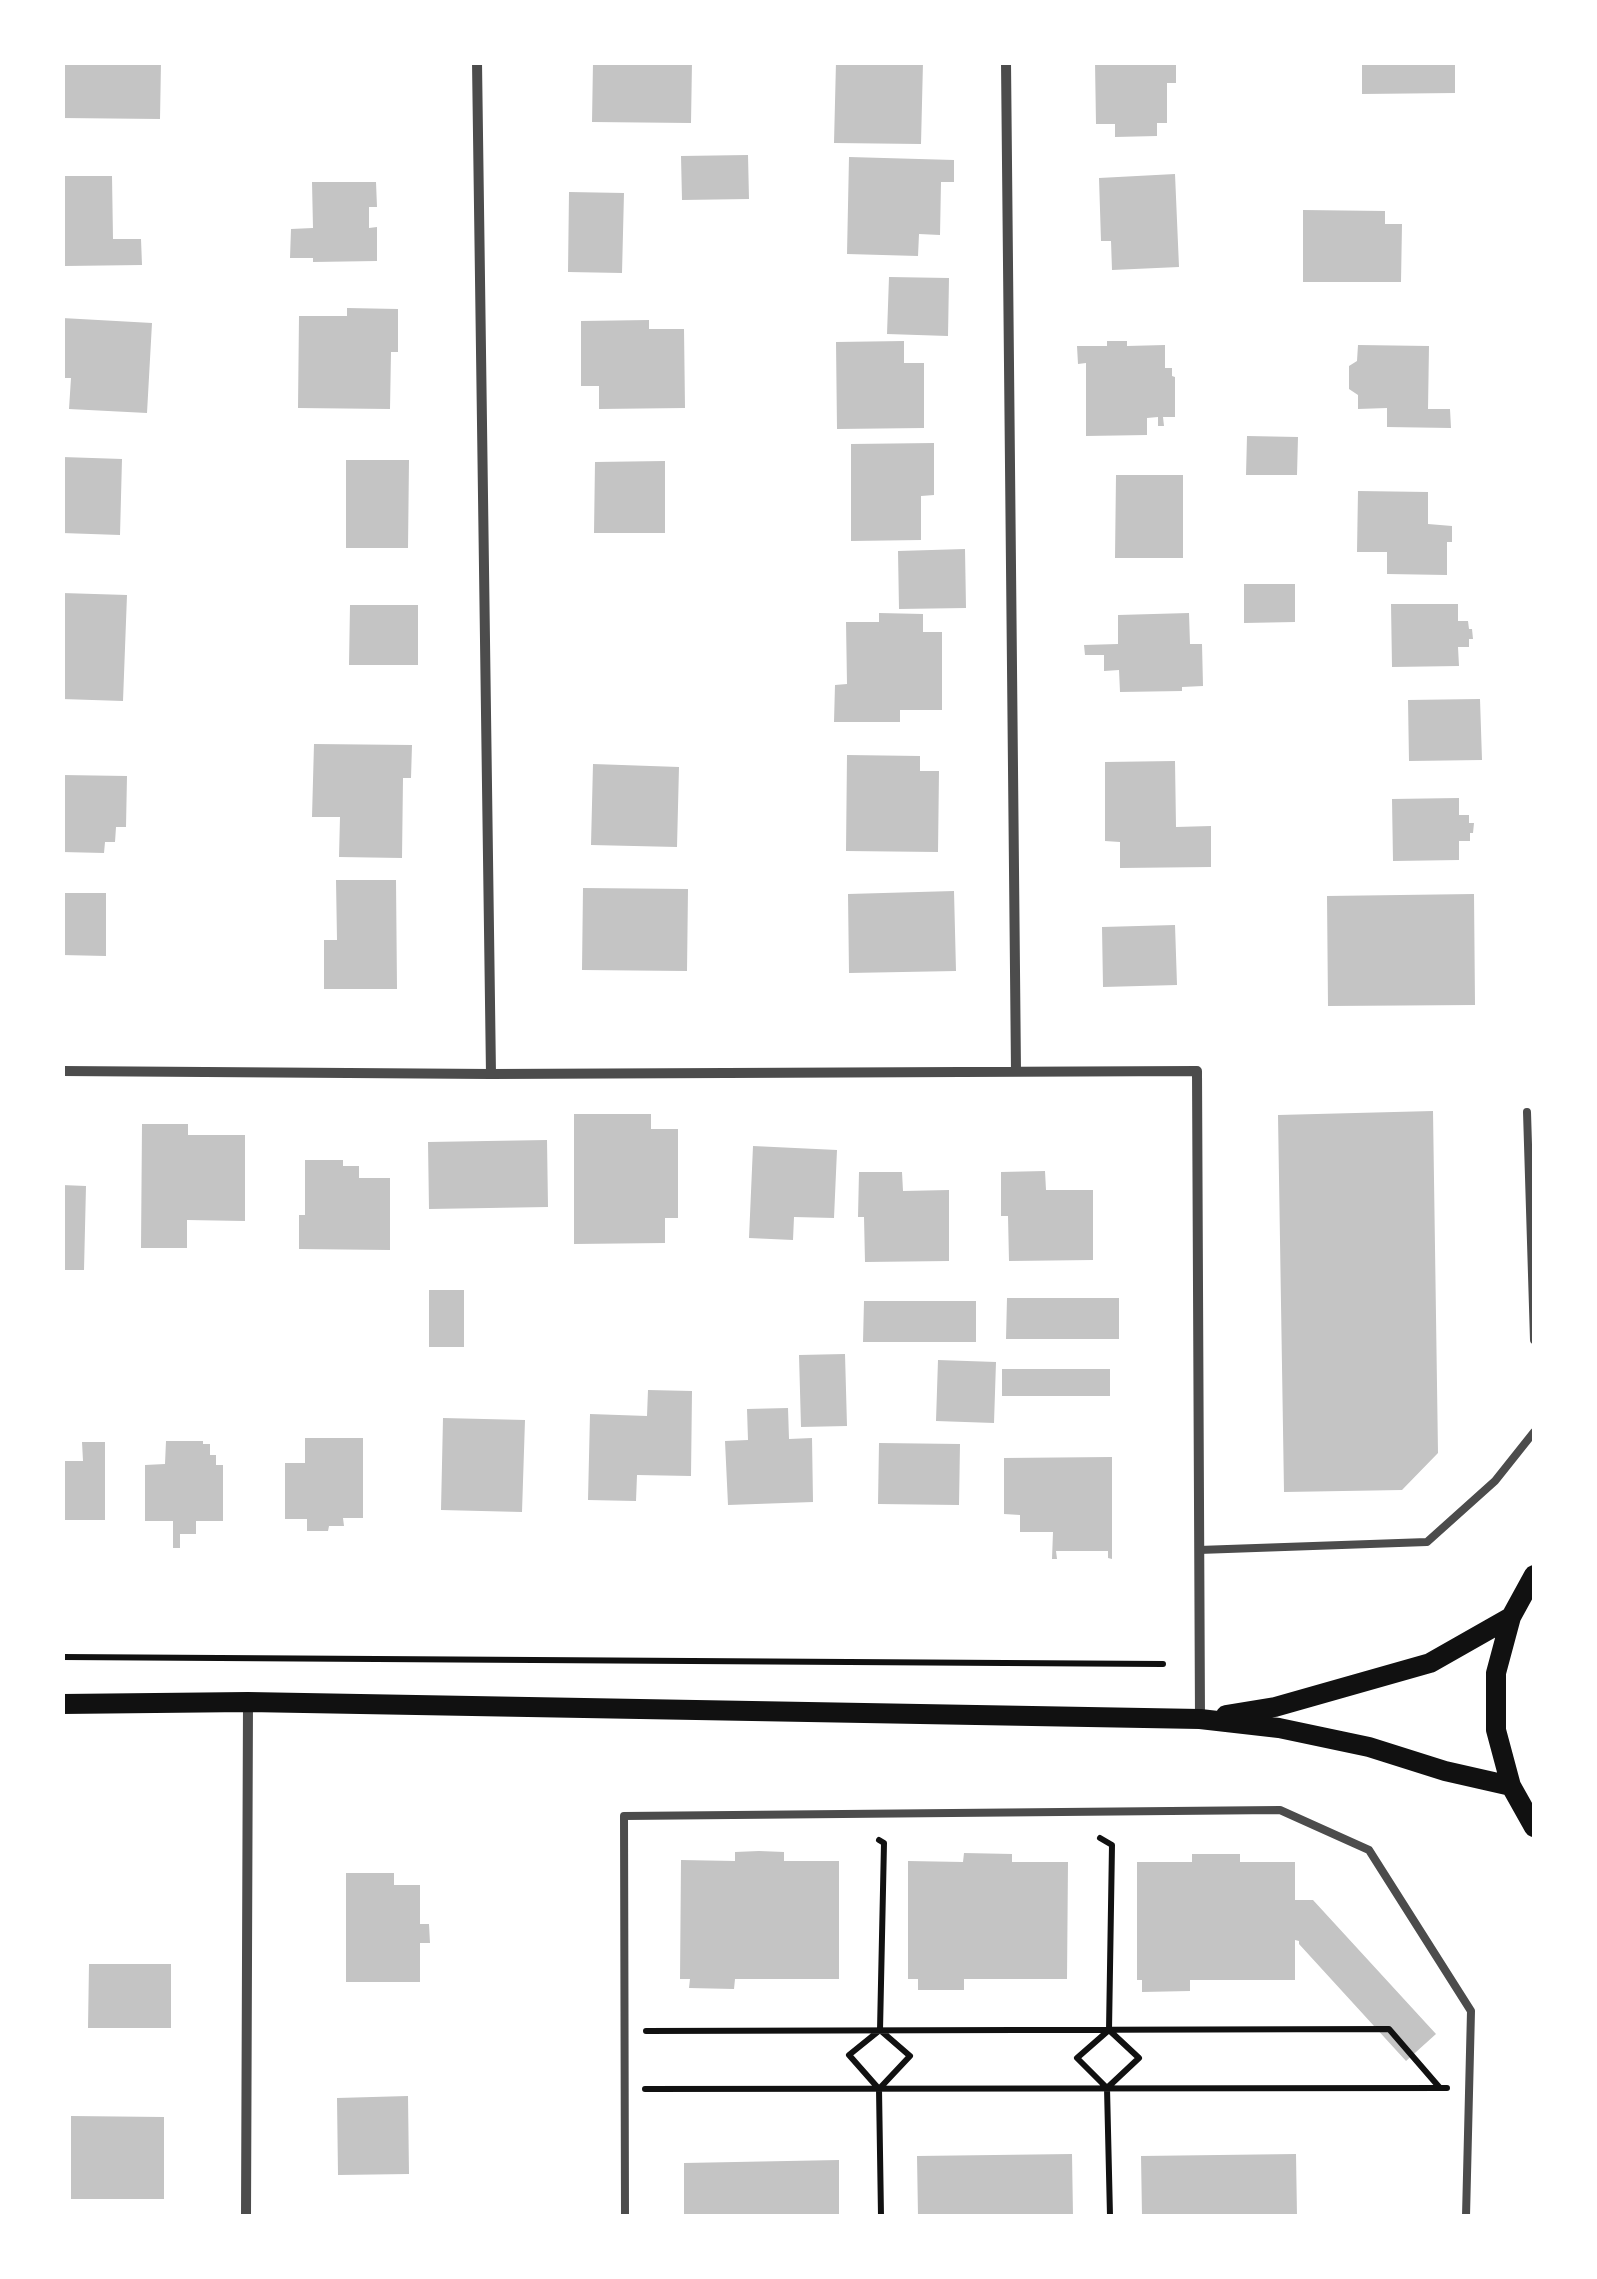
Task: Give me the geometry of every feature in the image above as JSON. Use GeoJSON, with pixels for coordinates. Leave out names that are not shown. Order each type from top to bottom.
{"type":"FeatureCollection","features":[{"type":"Feature","properties":{"kind":"main road"},"geometry":{"type":"LineString","coordinates":[[1534,1575],[1511,1617],[1496,1672],[1496,1730],[1511,1786],[1534,1826]]}},
{"type":"Feature","properties":{"kind":"main road"},"geometry":{"type":"LineString","coordinates":[[1200,1719],[1275,1707],[1430,1663],[1511,1617]]}},
{"type":"Feature","properties":{"kind":"main road"},"geometry":{"type":"LineString","coordinates":[[62,1704],[248,1702],[1200,1719],[1279,1728],[1350,1743],[1511,1786]]}},
{"type":"Feature","properties":{"kind":"street"},"geometry":{"type":"LineString","coordinates":[[477,62],[491,1074]]}},
{"type":"Feature","properties":{"kind":"street"},"geometry":{"type":"LineString","coordinates":[[1006,62],[1016,1071]]}},
{"type":"Feature","properties":{"kind":"street"},"geometry":{"type":"LineString","coordinates":[[62,1071],[491,1074],[1197,1070],[1200,1719]]}},
{"type":"Feature","properties":{"kind":"street"},"geometry":{"type":"LineString","coordinates":[[246,2216],[248,1702]]}},
{"type":"Feature","properties":{"kind":"lane"},"geometry":{"type":"LineString","coordinates":[[1528,1112],[1534,1340]]}},
{"type":"Feature","properties":{"kind":"lane"},"geometry":{"type":"LineString","coordinates":[[1199,1550],[1427,1542],[1495,1481],[1534,1432]]}},
{"type":"Feature","properties":{"kind":"lane"},"geometry":{"type":"LineString","coordinates":[[625,2216],[624,1816],[1280,1810],[1369,1850],[1470,2011],[1466,2216]]}},
{"type":"Feature","properties":{"kind":"path"},"geometry":{"type":"LineString","coordinates":[[62,1657],[1163,1664]]}},
{"type":"Feature","properties":{"kind":"path"},"geometry":{"type":"LineString","coordinates":[[1076,1812],[1078,1826],[1112,1845],[1108,2030],[1077,2058],[1107,2088],[1110,2216]]}},
{"type":"Feature","properties":{"kind":"path"},"geometry":{"type":"LineString","coordinates":[[848,1814],[850,1824],[884,1843],[880,2030],[849,2056],[879,2089],[882,2216]]}},
{"type":"Feature","properties":{"kind":"path"},"geometry":{"type":"LineString","coordinates":[[624,2031],[1389,2028],[1440,2088]]}},
{"type":"Feature","properties":{"kind":"path"},"geometry":{"type":"LineString","coordinates":[[879,2089],[910,2056],[880,2030]]}},
{"type":"Feature","properties":{"kind":"path"},"geometry":{"type":"LineString","coordinates":[[1107,2088],[1138,2058],[1108,2030]]}},
{"type":"Feature","properties":{"kind":"path"},"geometry":{"type":"LineString","coordinates":[[625,2089],[1468,2088]]}},
{"type":"Feature","properties":{"kind":"building"},"geometry":{"type":"Polygon","coordinates":[[[62,62],[161,62],[160,119],[62,118],[62,62]]]}},
{"type":"Feature","properties":{"kind":"building"},"geometry":{"type":"Polygon","coordinates":[[[593,62],[692,62],[691,123],[592,122],[593,62]]]}},
{"type":"Feature","properties":{"kind":"building"},"geometry":{"type":"Polygon","coordinates":[[[836,62],[923,62],[921,144],[834,143],[836,62]]]}},
{"type":"Feature","properties":{"kind":"building"},"geometry":{"type":"Polygon","coordinates":[[[1095,62],[1176,62],[1176,83],[1167,83],[1167,123],[1157,123],[1157,136],[1115,137],[1115,124],[1096,124],[1095,62]]]}},
{"type":"Feature","properties":{"kind":"building"},"geometry":{"type":"Polygon","coordinates":[[[1362,62],[1455,62],[1455,93],[1362,94],[1362,62]]]}},
{"type":"Feature","properties":{"kind":"building"},"geometry":{"type":"Polygon","coordinates":[[[748,155],[749,199],[682,200],[681,156],[748,155]]]}},
{"type":"Feature","properties":{"kind":"building"},"geometry":{"type":"Polygon","coordinates":[[[849,157],[954,160],[954,182],[941,182],[940,235],[919,234],[918,256],[847,254],[849,157]]]}},
{"type":"Feature","properties":{"kind":"building"},"geometry":{"type":"Polygon","coordinates":[[[1175,174],[1179,267],[1112,270],[1111,241],[1101,241],[1099,178],[1175,174]]]}},
{"type":"Feature","properties":{"kind":"building"},"geometry":{"type":"Polygon","coordinates":[[[62,176],[112,176],[113,239],[141,239],[142,265],[65,266],[62,176]]]}},
{"type":"Feature","properties":{"kind":"building"},"geometry":{"type":"Polygon","coordinates":[[[312,182],[376,182],[377,207],[369,207],[369,228],[377,227],[377,261],[313,262],[313,258],[290,258],[291,229],[313,228],[312,182]]]}},
{"type":"Feature","properties":{"kind":"building"},"geometry":{"type":"Polygon","coordinates":[[[569,192],[624,193],[622,273],[568,272],[569,192]]]}},
{"type":"Feature","properties":{"kind":"building"},"geometry":{"type":"Polygon","coordinates":[[[1303,210],[1385,211],[1385,224],[1402,224],[1401,282],[1303,282],[1303,210]]]}},
{"type":"Feature","properties":{"kind":"building"},"geometry":{"type":"Polygon","coordinates":[[[889,277],[949,278],[948,336],[887,334],[889,277]]]}},
{"type":"Feature","properties":{"kind":"building"},"geometry":{"type":"Polygon","coordinates":[[[347,308],[398,309],[398,352],[391,352],[390,409],[298,408],[299,316],[347,316],[347,308]]]}},
{"type":"Feature","properties":{"kind":"building"},"geometry":{"type":"Polygon","coordinates":[[[62,318],[152,323],[147,413],[69,409],[71,378],[62,378],[62,318]]]}},
{"type":"Feature","properties":{"kind":"building"},"geometry":{"type":"Polygon","coordinates":[[[649,320],[649,329],[684,329],[685,408],[599,409],[599,386],[581,386],[581,321],[649,320]]]}},
{"type":"Feature","properties":{"kind":"building"},"geometry":{"type":"Polygon","coordinates":[[[904,341],[904,363],[924,363],[924,428],[837,429],[836,342],[904,341]]]}},
{"type":"Feature","properties":{"kind":"building"},"geometry":{"type":"Polygon","coordinates":[[[1107,341],[1127,341],[1127,346],[1165,345],[1165,368],[1172,368],[1175,377],[1175,417],[1163,417],[1164,426],[1158,426],[1158,417],[1147,418],[1147,435],[1086,436],[1086,363],[1078,364],[1077,346],[1107,346],[1107,341]]]}},
{"type":"Feature","properties":{"kind":"building"},"geometry":{"type":"Polygon","coordinates":[[[1358,345],[1429,346],[1428,409],[1450,409],[1451,428],[1387,427],[1387,408],[1358,409],[1358,395],[1349,389],[1349,366],[1357,361],[1358,345]]]}},
{"type":"Feature","properties":{"kind":"building"},"geometry":{"type":"Polygon","coordinates":[[[1247,436],[1298,437],[1297,475],[1246,475],[1247,436]]]}},
{"type":"Feature","properties":{"kind":"building"},"geometry":{"type":"Polygon","coordinates":[[[934,443],[934,495],[921,496],[921,540],[851,541],[851,444],[934,443]]]}},
{"type":"Feature","properties":{"kind":"building"},"geometry":{"type":"Polygon","coordinates":[[[62,457],[122,459],[120,535],[62,533],[62,457]]]}},
{"type":"Feature","properties":{"kind":"building"},"geometry":{"type":"Polygon","coordinates":[[[346,460],[409,460],[408,548],[346,548],[346,460]]]}},
{"type":"Feature","properties":{"kind":"building"},"geometry":{"type":"Polygon","coordinates":[[[665,461],[665,533],[594,533],[595,462],[665,461]]]}},
{"type":"Feature","properties":{"kind":"building"},"geometry":{"type":"Polygon","coordinates":[[[1116,475],[1183,475],[1183,558],[1115,558],[1116,475]]]}},
{"type":"Feature","properties":{"kind":"building"},"geometry":{"type":"Polygon","coordinates":[[[1358,491],[1428,492],[1428,524],[1452,526],[1452,542],[1447,542],[1447,575],[1387,574],[1387,552],[1357,552],[1358,491]]]}},
{"type":"Feature","properties":{"kind":"building"},"geometry":{"type":"Polygon","coordinates":[[[965,549],[966,608],[899,609],[898,551],[965,549]]]}},
{"type":"Feature","properties":{"kind":"building"},"geometry":{"type":"Polygon","coordinates":[[[1244,584],[1295,584],[1295,622],[1244,623],[1244,584]]]}},
{"type":"Feature","properties":{"kind":"building"},"geometry":{"type":"Polygon","coordinates":[[[62,593],[127,595],[123,701],[62,699],[62,593]]]}},
{"type":"Feature","properties":{"kind":"building"},"geometry":{"type":"Polygon","coordinates":[[[1391,604],[1458,604],[1458,621],[1468,621],[1473,639],[1469,639],[1469,647],[1458,647],[1459,666],[1392,667],[1391,604]]]}},
{"type":"Feature","properties":{"kind":"building"},"geometry":{"type":"Polygon","coordinates":[[[350,605],[418,605],[418,665],[349,665],[350,605]]]}},
{"type":"Feature","properties":{"kind":"building"},"geometry":{"type":"Polygon","coordinates":[[[879,613],[923,614],[923,632],[942,632],[942,710],[900,710],[900,722],[834,722],[835,685],[847,684],[846,622],[879,622],[879,613]]]}},
{"type":"Feature","properties":{"kind":"building"},"geometry":{"type":"Polygon","coordinates":[[[1189,613],[1190,644],[1202,644],[1203,686],[1182,687],[1182,691],[1120,692],[1119,670],[1104,671],[1104,655],[1085,655],[1084,645],[1118,644],[1118,615],[1189,613]]]}},
{"type":"Feature","properties":{"kind":"building"},"geometry":{"type":"Polygon","coordinates":[[[1480,699],[1482,760],[1409,761],[1408,700],[1480,699]]]}},
{"type":"Feature","properties":{"kind":"building"},"geometry":{"type":"Polygon","coordinates":[[[314,744],[412,745],[411,778],[403,778],[402,858],[339,857],[340,817],[312,817],[314,744]]]}},
{"type":"Feature","properties":{"kind":"building"},"geometry":{"type":"Polygon","coordinates":[[[847,755],[920,756],[920,771],[939,771],[938,852],[846,851],[847,755]]]}},
{"type":"Feature","properties":{"kind":"building"},"geometry":{"type":"Polygon","coordinates":[[[1175,761],[1176,827],[1211,826],[1211,867],[1120,868],[1120,842],[1105,841],[1105,762],[1175,761]]]}},
{"type":"Feature","properties":{"kind":"building"},"geometry":{"type":"Polygon","coordinates":[[[593,764],[679,767],[677,847],[591,845],[593,764]]]}},
{"type":"Feature","properties":{"kind":"building"},"geometry":{"type":"Polygon","coordinates":[[[62,775],[127,776],[126,827],[116,827],[115,842],[105,842],[104,853],[62,852],[62,775]]]}},
{"type":"Feature","properties":{"kind":"building"},"geometry":{"type":"Polygon","coordinates":[[[1459,798],[1459,815],[1469,815],[1469,823],[1474,823],[1470,841],[1459,841],[1459,860],[1393,861],[1392,799],[1459,798]]]}},
{"type":"Feature","properties":{"kind":"building"},"geometry":{"type":"Polygon","coordinates":[[[336,880],[396,880],[397,989],[324,989],[324,940],[337,940],[336,880]]]}},
{"type":"Feature","properties":{"kind":"building"},"geometry":{"type":"Polygon","coordinates":[[[583,888],[688,889],[687,971],[582,970],[583,888]]]}},
{"type":"Feature","properties":{"kind":"building"},"geometry":{"type":"Polygon","coordinates":[[[954,891],[956,971],[849,973],[848,894],[954,891]]]}},
{"type":"Feature","properties":{"kind":"building"},"geometry":{"type":"Polygon","coordinates":[[[62,893],[106,893],[106,956],[62,955],[62,893]]]}},
{"type":"Feature","properties":{"kind":"building"},"geometry":{"type":"Polygon","coordinates":[[[1474,894],[1475,1005],[1328,1006],[1327,896],[1474,894]]]}},
{"type":"Feature","properties":{"kind":"building"},"geometry":{"type":"Polygon","coordinates":[[[1175,925],[1177,985],[1103,987],[1102,927],[1175,925]]]}},
{"type":"Feature","properties":{"kind":"building"},"geometry":{"type":"Polygon","coordinates":[[[1433,1111],[1438,1453],[1402,1490],[1284,1492],[1278,1115],[1433,1111]]]}},
{"type":"Feature","properties":{"kind":"building"},"geometry":{"type":"Polygon","coordinates":[[[574,1114],[651,1114],[651,1129],[678,1129],[678,1218],[665,1218],[665,1243],[574,1244],[574,1114]]]}},
{"type":"Feature","properties":{"kind":"building"},"geometry":{"type":"Polygon","coordinates":[[[142,1124],[188,1124],[188,1135],[245,1135],[245,1221],[187,1220],[187,1248],[141,1248],[142,1124]]]}},
{"type":"Feature","properties":{"kind":"building"},"geometry":{"type":"Polygon","coordinates":[[[547,1140],[548,1207],[429,1209],[428,1142],[547,1140]]]}},
{"type":"Feature","properties":{"kind":"building"},"geometry":{"type":"Polygon","coordinates":[[[753,1146],[837,1150],[834,1218],[794,1217],[793,1240],[749,1238],[753,1146]]]}},
{"type":"Feature","properties":{"kind":"building"},"geometry":{"type":"Polygon","coordinates":[[[305,1160],[343,1160],[343,1166],[359,1166],[359,1178],[390,1178],[390,1250],[299,1249],[299,1215],[305,1215],[305,1160]]]}},
{"type":"Feature","properties":{"kind":"building"},"geometry":{"type":"Polygon","coordinates":[[[1045,1171],[1046,1190],[1093,1190],[1093,1260],[1009,1261],[1008,1216],[1001,1216],[1001,1172],[1045,1171]]]}},
{"type":"Feature","properties":{"kind":"building"},"geometry":{"type":"Polygon","coordinates":[[[859,1172],[902,1172],[903,1191],[949,1190],[949,1261],[865,1262],[864,1217],[858,1217],[859,1172]]]}},
{"type":"Feature","properties":{"kind":"building"},"geometry":{"type":"Polygon","coordinates":[[[62,1185],[86,1186],[84,1270],[62,1270],[62,1185]]]}},
{"type":"Feature","properties":{"kind":"building"},"geometry":{"type":"Polygon","coordinates":[[[429,1290],[464,1290],[464,1347],[429,1347],[429,1290]]]}},
{"type":"Feature","properties":{"kind":"building"},"geometry":{"type":"Polygon","coordinates":[[[1007,1298],[1119,1298],[1119,1339],[1006,1339],[1007,1298]]]}},
{"type":"Feature","properties":{"kind":"building"},"geometry":{"type":"Polygon","coordinates":[[[864,1301],[976,1301],[976,1342],[863,1342],[864,1301]]]}},
{"type":"Feature","properties":{"kind":"building"},"geometry":{"type":"Polygon","coordinates":[[[845,1354],[847,1426],[801,1427],[799,1355],[845,1354]]]}},
{"type":"Feature","properties":{"kind":"building"},"geometry":{"type":"Polygon","coordinates":[[[938,1360],[996,1362],[994,1423],[936,1421],[938,1360]]]}},
{"type":"Feature","properties":{"kind":"building"},"geometry":{"type":"Polygon","coordinates":[[[1002,1369],[1110,1369],[1110,1396],[1002,1396],[1002,1369]]]}},
{"type":"Feature","properties":{"kind":"building"},"geometry":{"type":"Polygon","coordinates":[[[648,1390],[692,1391],[691,1476],[637,1475],[636,1501],[588,1500],[590,1414],[647,1416],[648,1390]]]}},
{"type":"Feature","properties":{"kind":"building"},"geometry":{"type":"Polygon","coordinates":[[[788,1408],[789,1439],[812,1438],[813,1502],[728,1505],[725,1441],[748,1440],[747,1409],[788,1408]]]}},
{"type":"Feature","properties":{"kind":"building"},"geometry":{"type":"Polygon","coordinates":[[[443,1418],[525,1420],[522,1512],[441,1510],[443,1418]]]}},
{"type":"Feature","properties":{"kind":"building"},"geometry":{"type":"Polygon","coordinates":[[[305,1438],[363,1438],[363,1518],[343,1518],[344,1526],[329,1526],[328,1531],[307,1531],[307,1519],[285,1519],[285,1463],[305,1463],[305,1438]]]}},
{"type":"Feature","properties":{"kind":"building"},"geometry":{"type":"Polygon","coordinates":[[[166,1441],[203,1441],[210,1444],[210,1455],[216,1455],[216,1465],[223,1465],[223,1521],[196,1521],[196,1534],[180,1534],[180,1548],[173,1548],[173,1521],[145,1521],[145,1465],[165,1464],[166,1441]]]}},
{"type":"Feature","properties":{"kind":"building"},"geometry":{"type":"Polygon","coordinates":[[[82,1442],[105,1442],[105,1520],[62,1520],[62,1461],[83,1461],[82,1442]]]}},
{"type":"Feature","properties":{"kind":"building"},"geometry":{"type":"Polygon","coordinates":[[[879,1443],[960,1444],[959,1505],[878,1504],[879,1443]]]}},
{"type":"Feature","properties":{"kind":"building"},"geometry":{"type":"Polygon","coordinates":[[[1112,1457],[1112,1559],[1108,1558],[1108,1551],[1056,1551],[1057,1559],[1052,1559],[1053,1532],[1020,1532],[1020,1515],[1004,1514],[1004,1458],[1112,1457]]]}},
{"type":"Feature","properties":{"kind":"building"},"geometry":{"type":"Polygon","coordinates":[[[735,1852],[784,1852],[784,1861],[839,1861],[839,1979],[735,1979],[734,1989],[689,1988],[690,1979],[680,1979],[681,1860],[735,1861],[735,1852]]]}},
{"type":"Feature","properties":{"kind":"building"},"geometry":{"type":"Polygon","coordinates":[[[964,1853],[1012,1854],[1012,1862],[1068,1862],[1067,1979],[964,1979],[964,1990],[918,1990],[918,1979],[908,1979],[908,1861],[963,1862],[964,1853]]]}},
{"type":"Feature","properties":{"kind":"building"},"geometry":{"type":"Polygon","coordinates":[[[1192,1854],[1240,1854],[1240,1862],[1295,1862],[1295,1900],[1313,1900],[1436,2034],[1406,2061],[1295,1940],[1295,1980],[1190,1980],[1190,1991],[1142,1992],[1142,1980],[1137,1980],[1137,1862],[1192,1862],[1192,1854]]]}},
{"type":"Feature","properties":{"kind":"building"},"geometry":{"type":"Polygon","coordinates":[[[346,1873],[394,1873],[394,1885],[420,1885],[420,1924],[429,1924],[430,1943],[420,1943],[420,1982],[346,1982],[346,1873]]]}},
{"type":"Feature","properties":{"kind":"building"},"geometry":{"type":"Polygon","coordinates":[[[89,1964],[171,1964],[171,2028],[88,2028],[89,1964]]]}},
{"type":"Feature","properties":{"kind":"building"},"geometry":{"type":"Polygon","coordinates":[[[408,2096],[409,2174],[338,2175],[337,2098],[408,2096]]]}},
{"type":"Feature","properties":{"kind":"building"},"geometry":{"type":"Polygon","coordinates":[[[71,2116],[164,2117],[164,2199],[71,2199],[71,2116]]]}},
{"type":"Feature","properties":{"kind":"building"},"geometry":{"type":"Polygon","coordinates":[[[1072,2154],[1073,2216],[918,2216],[917,2156],[1072,2154]]]}},
{"type":"Feature","properties":{"kind":"building"},"geometry":{"type":"Polygon","coordinates":[[[1296,2154],[1297,2216],[1142,2216],[1141,2156],[1296,2154]]]}},
{"type":"Feature","properties":{"kind":"building"},"geometry":{"type":"Polygon","coordinates":[[[839,2160],[839,2216],[684,2216],[684,2163],[839,2160]]]}}]}
